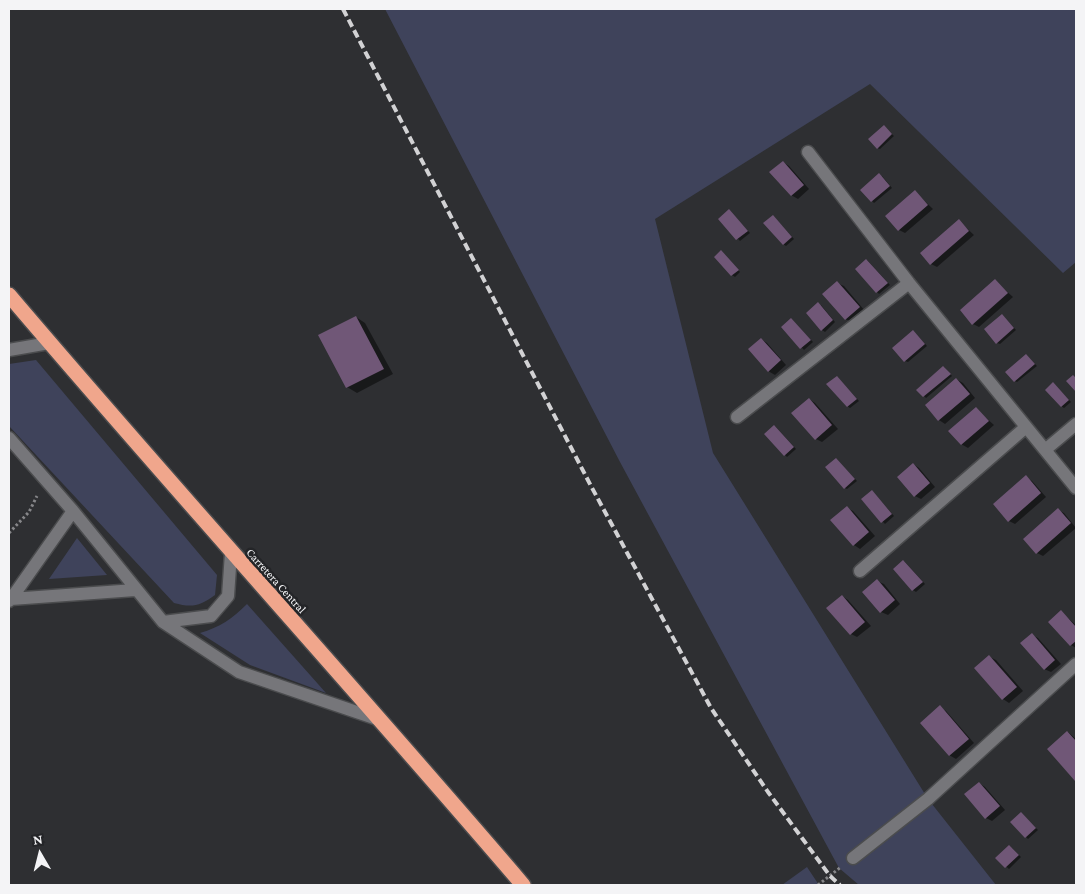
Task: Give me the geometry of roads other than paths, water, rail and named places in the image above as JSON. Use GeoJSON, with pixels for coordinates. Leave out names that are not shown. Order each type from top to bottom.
{"type":"FeatureCollection","features":[{"type":"Feature","properties":{"kind":"highway","name":"Carretera Central"},"geometry":{"type":"LineString","coordinates":[[9,295],[231,553],[382,720],[523,885]]}},
{"type":"Feature","properties":{"kind":"street"},"geometry":{"type":"LineString","coordinates":[[808,152],[909,283],[1076,488]]}},
{"type":"Feature","properties":{"kind":"street"},"geometry":{"type":"LineString","coordinates":[[737,418],[909,283]]}},
{"type":"Feature","properties":{"kind":"street"},"geometry":{"type":"LineString","coordinates":[[9,350],[50,343]]}},
{"type":"Feature","properties":{"kind":"street"},"geometry":{"type":"LineString","coordinates":[[1045,450],[1076,424]]}},
{"type":"Feature","properties":{"kind":"street"},"geometry":{"type":"LineString","coordinates":[[860,571],[1026,427]]}},
{"type":"Feature","properties":{"kind":"street"},"geometry":{"type":"LineString","coordinates":[[9,438],[73,511],[135,590],[163,622],[239,672],[382,720]]}},
{"type":"Feature","properties":{"kind":"street"},"geometry":{"type":"LineString","coordinates":[[10,600],[38,564],[73,511]]}},
{"type":"Feature","properties":{"kind":"street"},"geometry":{"type":"LineString","coordinates":[[163,622],[211,616],[228,596],[231,553]]}},
{"type":"Feature","properties":{"kind":"street"},"geometry":{"type":"LineString","coordinates":[[10,600],[135,590]]}},
{"type":"Feature","properties":{"kind":"street"},"geometry":{"type":"LineString","coordinates":[[853,858],[928,799],[1076,664]]}},
{"type":"Feature","properties":{"kind":"railway"},"geometry":{"type":"LineString","coordinates":[[343,9],[591,486],[711,708],[768,792],[830,876],[840,885]]}}]}
